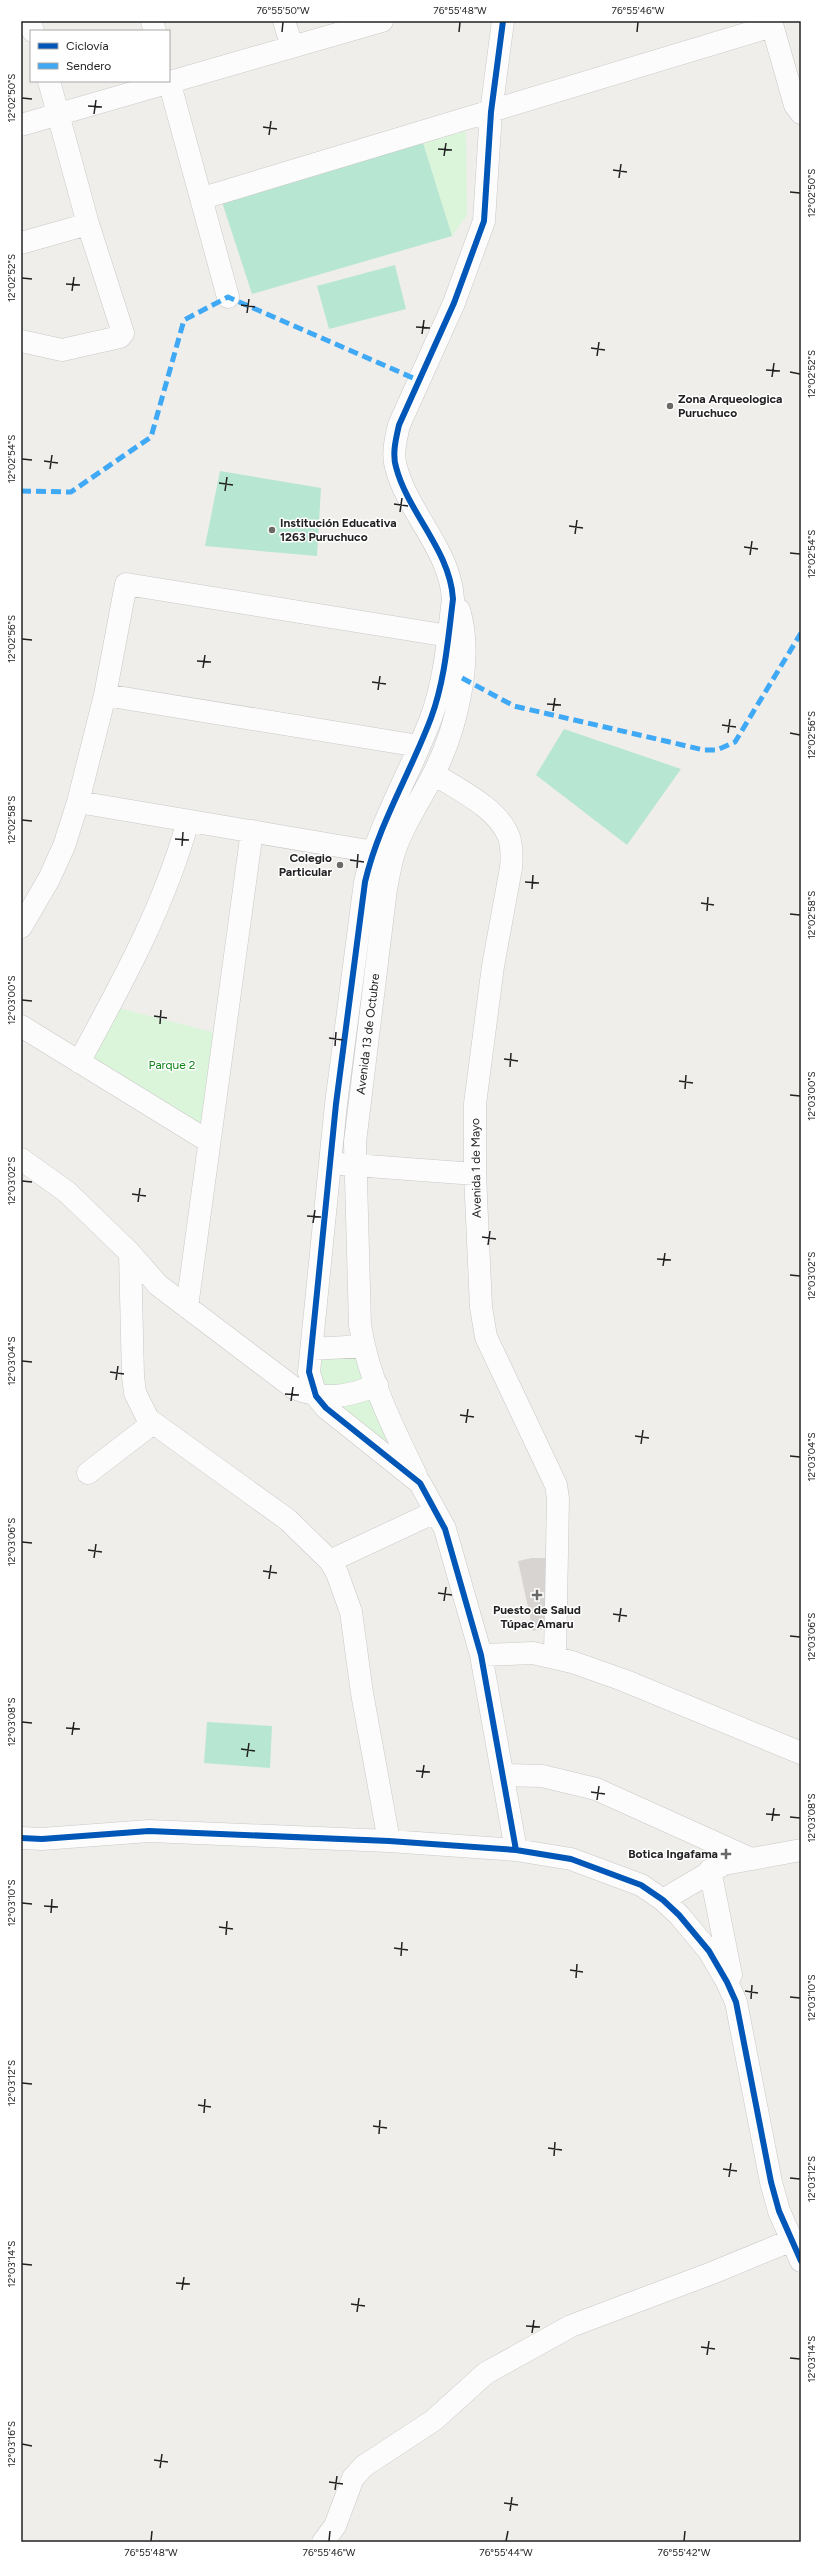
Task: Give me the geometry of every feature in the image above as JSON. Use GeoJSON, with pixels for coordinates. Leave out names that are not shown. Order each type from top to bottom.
{"type":"FeatureCollection","features":[{"type":"Feature","properties":{"kind":"street"},"geometry":{"type":"LineString","coordinates":[[284,21],[292,47]]}},
{"type":"Feature","properties":{"kind":"street"},"geometry":{"type":"LineString","coordinates":[[170,82],[382,21]]}},
{"type":"Feature","properties":{"kind":"street","name":"Avenida 13 de Octubre"},"geometry":{"type":"LineString","coordinates":[[503,21],[491,112],[484,221],[454,303],[399,425],[395,444],[395,466],[403,487],[440,555],[453,590],[462,620],[464,649],[462,678],[453,723],[434,774],[383,853],[379,932],[358,1120],[355,1165],[360,1325],[364,1346],[396,1435],[445,1529],[454,1554],[481,1655],[516,1850]]}},
{"type":"Feature","properties":{"kind":"street"},"geometry":{"type":"LineString","coordinates":[[203,198],[491,112],[771,23],[795,105],[801,113]]}},
{"type":"Feature","properties":{"kind":"street"},"geometry":{"type":"LineString","coordinates":[[21,341],[62,350],[122,335],[88,224],[60,115],[49,82]]}},
{"type":"Feature","properties":{"kind":"street"},"geometry":{"type":"LineString","coordinates":[[21,125],[60,115],[169,82],[203,198],[228,297]]}},
{"type":"Feature","properties":{"kind":"street"},"geometry":{"type":"LineString","coordinates":[[21,243],[88,224]]}},
{"type":"Feature","properties":{"kind":"street"},"geometry":{"type":"LineString","coordinates":[[21,927],[49,879],[64,846],[78,802],[105,695],[126,584],[449,636]]}},
{"type":"Feature","properties":{"kind":"street"},"geometry":{"type":"LineString","coordinates":[[420,1483],[326,1408],[316,1396],[309,1372],[329,1163],[361,913],[383,853],[418,746],[437,699],[449,636],[453,590]]}},
{"type":"Feature","properties":{"kind":"street"},"geometry":{"type":"LineString","coordinates":[[105,695],[418,746]]}},
{"type":"Feature","properties":{"kind":"street","name":"Avenida 1 de Mayo"},"geometry":{"type":"LineString","coordinates":[[434,774],[467,795],[500,823],[508,836],[512,851],[479,1064],[475,1104],[475,1174],[481,1307],[486,1337],[547,1463],[556,1485],[558,1499],[555,1657]]}},
{"type":"Feature","properties":{"kind":"street"},"geometry":{"type":"LineString","coordinates":[[78,802],[383,853]]}},
{"type":"Feature","properties":{"kind":"street"},"geometry":{"type":"LineString","coordinates":[[79,1062],[148,932],[168,883],[188,821]]}},
{"type":"Feature","properties":{"kind":"street"},"geometry":{"type":"LineString","coordinates":[[187,1307],[208,1141],[252,832]]}},
{"type":"Feature","properties":{"kind":"street"},"geometry":{"type":"LineString","coordinates":[[21,1026],[208,1141]]}},
{"type":"Feature","properties":{"kind":"street"},"geometry":{"type":"LineString","coordinates":[[21,1159],[67,1192],[130,1253],[158,1285],[294,1388],[316,1396],[361,1392],[377,1385]]}},
{"type":"Feature","properties":{"kind":"street"},"geometry":{"type":"LineString","coordinates":[[329,1163],[475,1174]]}},
{"type":"Feature","properties":{"kind":"street"},"geometry":{"type":"LineString","coordinates":[[130,1253],[133,1376],[141,1407],[153,1423],[288,1520],[330,1561],[337,1573],[351,1612],[362,1693],[389,1841]]}},
{"type":"Feature","properties":{"kind":"street"},"geometry":{"type":"LineString","coordinates":[[312,1349],[364,1346]]}},
{"type":"Feature","properties":{"kind":"street"},"geometry":{"type":"LineString","coordinates":[[88,1473],[153,1423]]}},
{"type":"Feature","properties":{"kind":"street"},"geometry":{"type":"LineString","coordinates":[[330,1561],[436,1512]]}},
{"type":"Feature","properties":{"kind":"street"},"geometry":{"type":"LineString","coordinates":[[481,1655],[533,1653],[555,1657],[623,1680],[801,1753]]}},
{"type":"Feature","properties":{"kind":"street"},"geometry":{"type":"LineString","coordinates":[[503,1775],[542,1776],[596,1789],[749,1858]]}},
{"type":"Feature","properties":{"kind":"street"},"geometry":{"type":"LineString","coordinates":[[21,1838],[42,1839],[149,1831],[389,1841],[516,1850],[547,1854],[593,1865],[641,1885],[663,1900],[709,1950],[736,2002]]}},
{"type":"Feature","properties":{"kind":"street"},"geometry":{"type":"LineString","coordinates":[[663,1900],[710,1870],[749,1858],[801,1850]]}},
{"type":"Feature","properties":{"kind":"street"},"geometry":{"type":"LineString","coordinates":[[710,1870],[763,2150],[779,2211],[801,2261]]}},
{"type":"Feature","properties":{"kind":"street"},"geometry":{"type":"LineString","coordinates":[[323,2542],[335,2526],[353,2478],[364,2466],[434,2420],[486,2372],[571,2326],[712,2274],[792,2240]]}},
{"type":"Feature","properties":{"kind":"green space"},"geometry":{"type":"Polygon","coordinates":[[[466,131],[467,215],[452,236],[423,143],[466,131]]]}},
{"type":"Feature","properties":{"kind":"green space"},"geometry":{"type":"Polygon","coordinates":[[[423,143],[452,236],[252,294],[220,196],[423,143]]]}},
{"type":"Feature","properties":{"kind":"green space"},"geometry":{"type":"Polygon","coordinates":[[[395,265],[406,309],[329,329],[317,286],[395,265]]]}},
{"type":"Feature","properties":{"kind":"green space"},"geometry":{"type":"Polygon","coordinates":[[[220,471],[321,488],[317,556],[205,546],[220,471]]]}},
{"type":"Feature","properties":{"kind":"green space"},"geometry":{"type":"Polygon","coordinates":[[[564,729],[681,769],[627,845],[536,775],[564,729]]]}},
{"type":"Feature","properties":{"kind":"green space","name":"Parque 2"},"geometry":{"type":"Polygon","coordinates":[[[115,1007],[220,1034],[206,1135],[86,1061],[115,1007]]]}},
{"type":"Feature","properties":{"kind":"green space"},"geometry":{"type":"Polygon","coordinates":[[[349,1354],[360,1359],[362,1379],[358,1384],[326,1387],[320,1382],[318,1364],[321,1360],[349,1354]]]}},
{"type":"Feature","properties":{"kind":"green space"},"geometry":{"type":"Polygon","coordinates":[[[370,1399],[388,1440],[384,1442],[340,1407],[341,1403],[370,1399]]]}},
{"type":"Feature","properties":{"kind":"green space"},"geometry":{"type":"Polygon","coordinates":[[[207,1722],[272,1726],[270,1768],[204,1763],[207,1722]]]}},
{"type":"Feature","properties":{"kind":"building","name":"Puesto de Salud Túpac Amaru"},"geometry":{"type":"Polygon","coordinates":[[[532,1558],[550,1558],[548,1628],[533,1631],[518,1561],[532,1558]]]}},
{"type":"Feature","properties":{"kind":"marked path"},"geometry":{"type":"LineString","coordinates":[[21,491],[71,492],[151,437],[184,320],[228,297],[420,381]]}},
{"type":"Feature","properties":{"kind":"marked path"},"geometry":{"type":"LineString","coordinates":[[462,678],[514,706],[704,750],[717,750],[735,742],[801,633]]}},
{"type":"Feature","properties":{"kind":"cycle path"},"geometry":{"type":"LineString","coordinates":[[503,21],[491,112],[484,221],[454,303],[399,425],[395,446],[394,457],[402,484],[445,564],[453,599],[445,659],[436,704],[423,739],[378,839],[365,882],[336,1104],[309,1372],[316,1396],[326,1408],[420,1483],[445,1529],[481,1655],[516,1850]]}},
{"type":"Feature","properties":{"kind":"cycle path"},"geometry":{"type":"LineString","coordinates":[[21,1838],[42,1839],[149,1831],[389,1841],[516,1850],[571,1859],[641,1885],[663,1900],[679,1915],[709,1951],[727,1982],[736,2002],[771,2182],[779,2211],[801,2261]]}},
{"type":"Feature","properties":{"kind":"place","name":"Zona Arqueologica Puruchuco"},"geometry":{"type":"Point","coordinates":[670,406]}},
{"type":"Feature","properties":{"kind":"place","name":"Institución Educativa 1263 Puruchuco"},"geometry":{"type":"Point","coordinates":[272,530]}},
{"type":"Feature","properties":{"kind":"place","name":"Colegio Particular"},"geometry":{"type":"Point","coordinates":[340,865]}},
{"type":"Feature","properties":{"kind":"place","name":"Puesto de Salud Túpac Amaru"},"geometry":{"type":"Point","coordinates":[537,1595]}},
{"type":"Feature","properties":{"kind":"place","name":"Botica Ingafama"},"geometry":{"type":"Point","coordinates":[726,1854]}}]}
